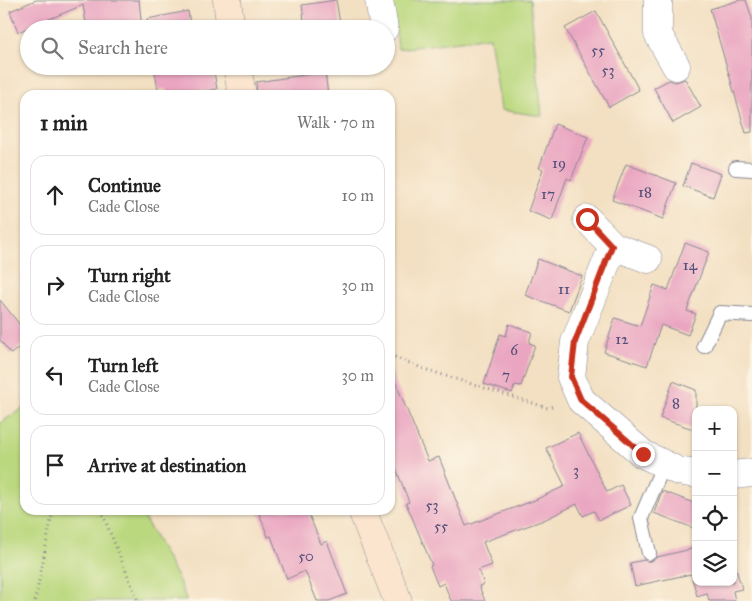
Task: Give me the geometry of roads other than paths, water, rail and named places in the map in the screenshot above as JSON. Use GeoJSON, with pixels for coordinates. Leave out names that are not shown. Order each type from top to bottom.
{"type":"FeatureCollection","features":[{"type":"Feature","properties":{"kind":"street"},"geometry":{"type":"LineString","coordinates":[[227,0],[230,20]]}},
{"type":"Feature","properties":{"kind":"street"},"geometry":{"type":"LineString","coordinates":[[379,0],[382,20]]}},
{"type":"Feature","properties":{"kind":"street"},"geometry":{"type":"LineString","coordinates":[[658,0],[658,34],[676,66]]}},
{"type":"Feature","properties":{"kind":"street"},"geometry":{"type":"LineString","coordinates":[[239,75],[241,90]]}},
{"type":"Feature","properties":{"kind":"street"},"geometry":{"type":"LineString","coordinates":[[587,219],[612,246],[648,259]]}},
{"type":"Feature","properties":{"kind":"street"},"geometry":{"type":"LineString","coordinates":[[612,246],[575,342],[571,377],[581,400],[643,454],[678,471],[692,473]]}},
{"type":"Feature","properties":{"kind":"street"},"geometry":{"type":"LineString","coordinates":[[737,475],[752,473]]}},
{"type":"Feature","properties":{"kind":"street"},"geometry":{"type":"LineString","coordinates":[[364,515],[398,601]]}},
{"type":"Feature","properties":{"kind":"lane"},"geometry":{"type":"LineString","coordinates":[[736,168],[752,169]]}},
{"type":"Feature","properties":{"kind":"lane"},"geometry":{"type":"LineString","coordinates":[[704,346],[720,313],[752,315]]}},
{"type":"Feature","properties":{"kind":"lane"},"geometry":{"type":"LineString","coordinates":[[649,553],[641,518],[664,464]]}}]}
